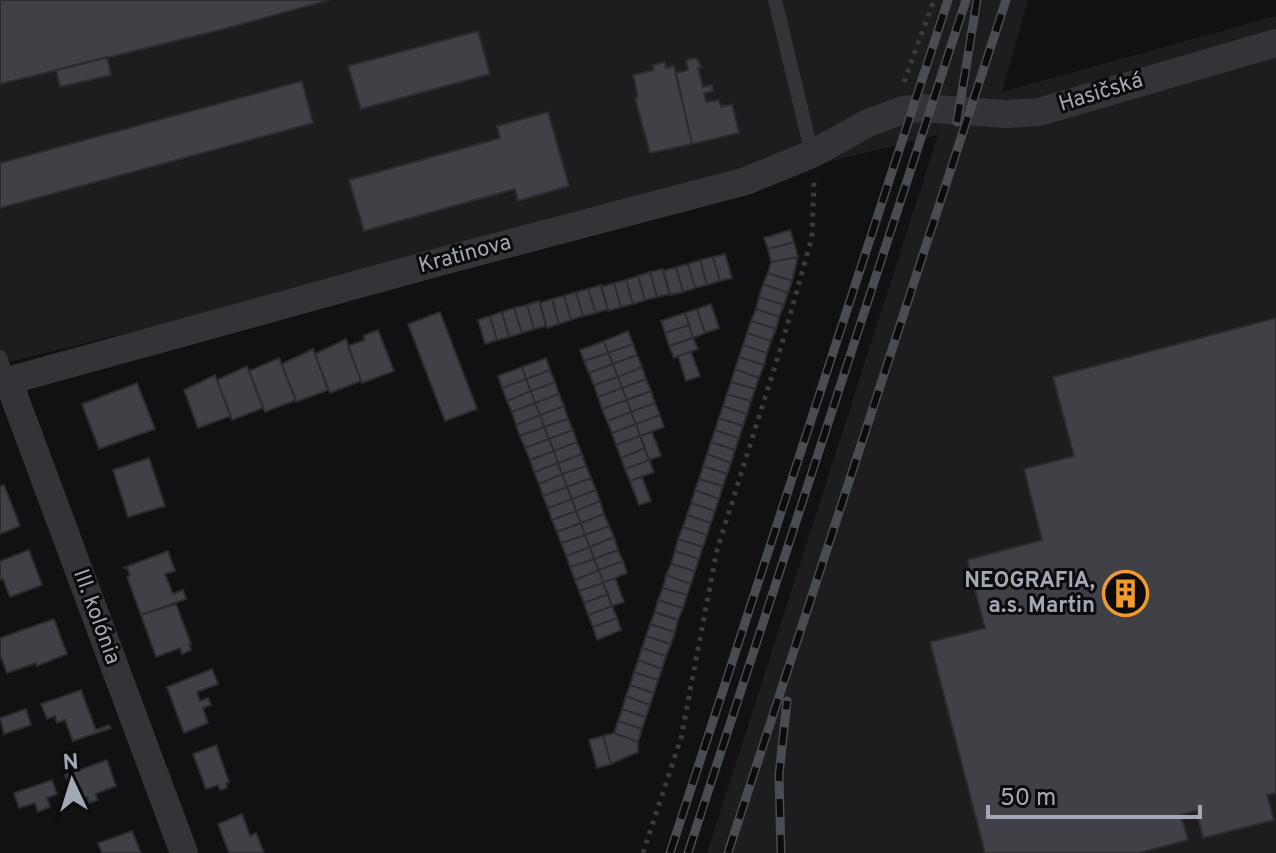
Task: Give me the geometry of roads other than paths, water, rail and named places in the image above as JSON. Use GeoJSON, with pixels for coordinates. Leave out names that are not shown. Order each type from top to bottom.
{"type":"FeatureCollection","features":[{"type":"Feature","properties":{"kind":"street","name":"Hasičská"},"geometry":{"type":"LineString","coordinates":[[922,108],[1006,114],[1039,112],[1276,43]]}},
{"type":"Feature","properties":{"kind":"street","name":"Kratinova"},"geometry":{"type":"LineString","coordinates":[[3,373],[746,181],[812,154],[892,113],[922,108]]}},
{"type":"Feature","properties":{"kind":"street","name":"III. kolónia"},"geometry":{"type":"LineString","coordinates":[[3,373],[184,853]]}},
{"type":"Feature","properties":{"kind":"lane"},"geometry":{"type":"LineString","coordinates":[[775,0],[812,154]]}},
{"type":"Feature","properties":{"kind":"railway"},"geometry":{"type":"LineString","coordinates":[[670,853],[948,0]]}},
{"type":"Feature","properties":{"kind":"railway"},"geometry":{"type":"LineString","coordinates":[[688,853],[966,0]]}},
{"type":"Feature","properties":{"kind":"railway"},"geometry":{"type":"LineString","coordinates":[[957,122],[977,0]]}},
{"type":"Feature","properties":{"kind":"railway"},"geometry":{"type":"LineString","coordinates":[[728,853],[1006,0]]}},
{"type":"Feature","properties":{"kind":"railway"},"geometry":{"type":"LineString","coordinates":[[781,853],[779,775],[787,701]]}},
{"type":"Feature","properties":{"kind":"place","name":"NEOGRAFIA, a.s. Martin"},"geometry":{"type":"Point","coordinates":[1126,594]}}]}
